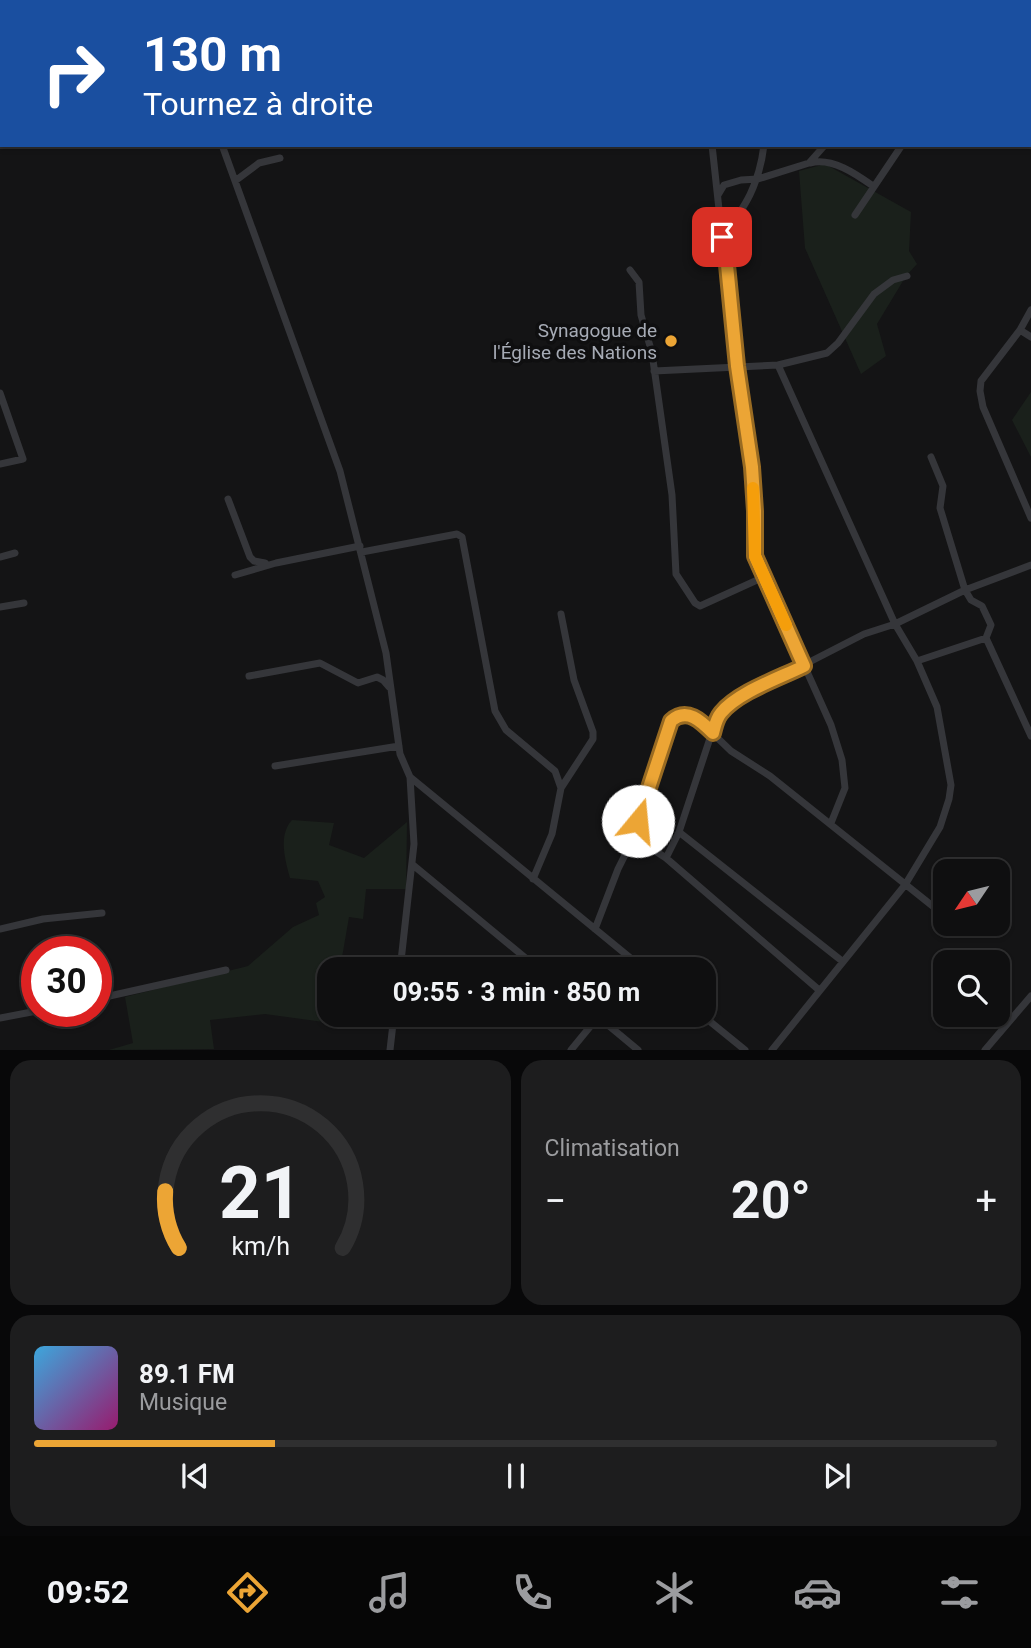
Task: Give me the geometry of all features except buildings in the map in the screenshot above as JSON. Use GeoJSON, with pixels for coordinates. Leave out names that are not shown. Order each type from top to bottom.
{"type":"FeatureCollection","features":[{"type":"Feature","properties":{"kind":"street"},"geometry":{"type":"LineString","coordinates":[[223,147],[340,471],[386,653],[399,746],[410,777],[414,844],[402,957]]}},
{"type":"Feature","properties":{"kind":"street"},"geometry":{"type":"LineString","coordinates":[[712,147],[737,366],[752,467],[755,556],[831,725],[845,774],[845,788],[831,823]]}},
{"type":"Feature","properties":{"kind":"street"},"geometry":{"type":"LineString","coordinates":[[722,237],[750,199],[758,179],[764,147]]}},
{"type":"Feature","properties":{"kind":"street"},"geometry":{"type":"LineString","coordinates":[[809,163],[823,147]]}},
{"type":"Feature","properties":{"kind":"street"},"geometry":{"type":"LineString","coordinates":[[855,215],[901,147]]}},
{"type":"Feature","properties":{"kind":"street"},"geometry":{"type":"LineString","coordinates":[[235,181],[259,163],[280,158]]}},
{"type":"Feature","properties":{"kind":"street"},"geometry":{"type":"LineString","coordinates":[[717,196],[724,186],[741,180],[758,179],[818,161],[831,163],[873,186]]}},
{"type":"Feature","properties":{"kind":"street"},"geometry":{"type":"LineString","coordinates":[[630,270],[639,282],[641,315],[654,371],[671,495],[676,574],[694,602],[700,606],[764,577]]}},
{"type":"Feature","properties":{"kind":"street"},"geometry":{"type":"LineString","coordinates":[[654,371],[778,365],[827,353],[838,343],[874,294],[893,279],[906,276]]}},
{"type":"Feature","properties":{"kind":"street"},"geometry":{"type":"LineString","coordinates":[[1031,310],[1020,330],[981,381],[980,391],[983,407],[1031,519]]}},
{"type":"Feature","properties":{"kind":"street"},"geometry":{"type":"LineString","coordinates":[[1020,330],[1031,337]]}},
{"type":"Feature","properties":{"kind":"street"},"geometry":{"type":"LineString","coordinates":[[772,1049],[905,885],[940,827],[951,785],[937,707],[917,661],[895,624],[778,365]]}},
{"type":"Feature","properties":{"kind":"street"},"geometry":{"type":"LineString","coordinates":[[0,393],[23,458],[0,464]]}},
{"type":"Feature","properties":{"kind":"street"},"geometry":{"type":"LineString","coordinates":[[931,457],[943,486],[940,508],[965,590],[988,615],[991,625],[986,638],[1031,736]]}},
{"type":"Feature","properties":{"kind":"street"},"geometry":{"type":"LineString","coordinates":[[1022,496],[1031,493]]}},
{"type":"Feature","properties":{"kind":"street"},"geometry":{"type":"LineString","coordinates":[[228,499],[250,557],[260,563],[276,563]]}},
{"type":"Feature","properties":{"kind":"street"},"geometry":{"type":"LineString","coordinates":[[234,575],[276,563],[460,534],[495,711],[506,730],[555,771],[561,788]]}},
{"type":"Feature","properties":{"kind":"street"},"geometry":{"type":"LineString","coordinates":[[0,557],[15,553]]}},
{"type":"Feature","properties":{"kind":"street"},"geometry":{"type":"LineString","coordinates":[[666,858],[679,832],[716,720],[732,703],[864,634],[895,624],[965,590],[1031,565]]}},
{"type":"Feature","properties":{"kind":"street"},"geometry":{"type":"LineString","coordinates":[[0,607],[23,603]]}},
{"type":"Feature","properties":{"kind":"street"},"geometry":{"type":"LineString","coordinates":[[533,879],[552,834],[561,788],[593,739],[593,732],[573,680],[561,614]]}},
{"type":"Feature","properties":{"kind":"street"},"geometry":{"type":"LineString","coordinates":[[917,661],[986,638]]}},
{"type":"Feature","properties":{"kind":"street"},"geometry":{"type":"LineString","coordinates":[[249,676],[320,663],[358,683],[377,677],[390,687]]}},
{"type":"Feature","properties":{"kind":"street"},"geometry":{"type":"LineString","coordinates":[[595,929],[618,869],[634,837],[671,721],[687,714],[700,720],[731,751],[770,776],[831,823],[933,907]]}},
{"type":"Feature","properties":{"kind":"street"},"geometry":{"type":"LineString","coordinates":[[275,766],[399,746]]}},
{"type":"Feature","properties":{"kind":"street"},"geometry":{"type":"LineString","coordinates":[[410,777],[629,957]]}},
{"type":"Feature","properties":{"kind":"street"},"geometry":{"type":"LineString","coordinates":[[679,832],[842,961]]}},
{"type":"Feature","properties":{"kind":"street"},"geometry":{"type":"LineString","coordinates":[[634,837],[666,858],[819,990]]}},
{"type":"Feature","properties":{"kind":"street"},"geometry":{"type":"LineString","coordinates":[[413,865],[524,957]]}},
{"type":"Feature","properties":{"kind":"street"},"geometry":{"type":"LineString","coordinates":[[0,929],[43,919],[102,914]]}},
{"type":"Feature","properties":{"kind":"street"},"geometry":{"type":"LineString","coordinates":[[112,995],[226,970]]}},
{"type":"Feature","properties":{"kind":"street"},"geometry":{"type":"LineString","coordinates":[[985,1049],[1031,996]]}},
{"type":"Feature","properties":{"kind":"street"},"geometry":{"type":"LineString","coordinates":[[0,1018],[21,1014]]}},
{"type":"Feature","properties":{"kind":"street"},"geometry":{"type":"LineString","coordinates":[[716,1026],[745,1049]]}},
{"type":"Feature","properties":{"kind":"street"},"geometry":{"type":"LineString","coordinates":[[390,1049],[393,1027]]}},
{"type":"Feature","properties":{"kind":"street"},"geometry":{"type":"LineString","coordinates":[[571,1049],[588,1027]]}},
{"type":"Feature","properties":{"kind":"street"},"geometry":{"type":"LineString","coordinates":[[611,1027],[638,1049]]}},
{"type":"Feature","properties":{"kind":"shaded area"},"geometry":{"type":"Polygon","coordinates":[[[825,164],[911,212],[909,251],[917,264],[906,276],[877,324],[886,356],[861,374],[805,248],[799,171],[825,164]]]}},
{"type":"Feature","properties":{"kind":"shaded area"},"geometry":{"type":"Polygon","coordinates":[[[1031,392],[1031,457],[1012,420],[1031,392]]]}},
{"type":"Feature","properties":{"kind":"shaded area"},"geometry":{"type":"Polygon","coordinates":[[[292,820],[334,823],[329,845],[364,858],[407,822],[406,889],[366,889],[363,919],[349,917],[342,957],[317,957],[317,1021],[265,1014],[210,1020],[214,1049],[109,1050],[133,1043],[125,997],[248,966],[293,927],[319,915],[316,903],[325,897],[318,881],[290,878],[284,840],[292,820]]]}},
{"type":"Feature","properties":{"kind":"slow traffic"},"geometry":{"type":"LineString","coordinates":[[753,488],[755,556],[786,625]]}},
{"type":"Feature","properties":{"kind":"place","name":"Synagogue de l'Église des Nations"},"geometry":{"type":"Point","coordinates":[671,341]}},
{"type":"Feature","properties":{"kind":"route"},"geometry":{"type":"LineString","coordinates":[[638,821],[671,721],[675,717],[687,714],[700,720],[713,733],[721,712],[732,703],[804,666],[755,556],[752,467],[722,237]]}}]}
